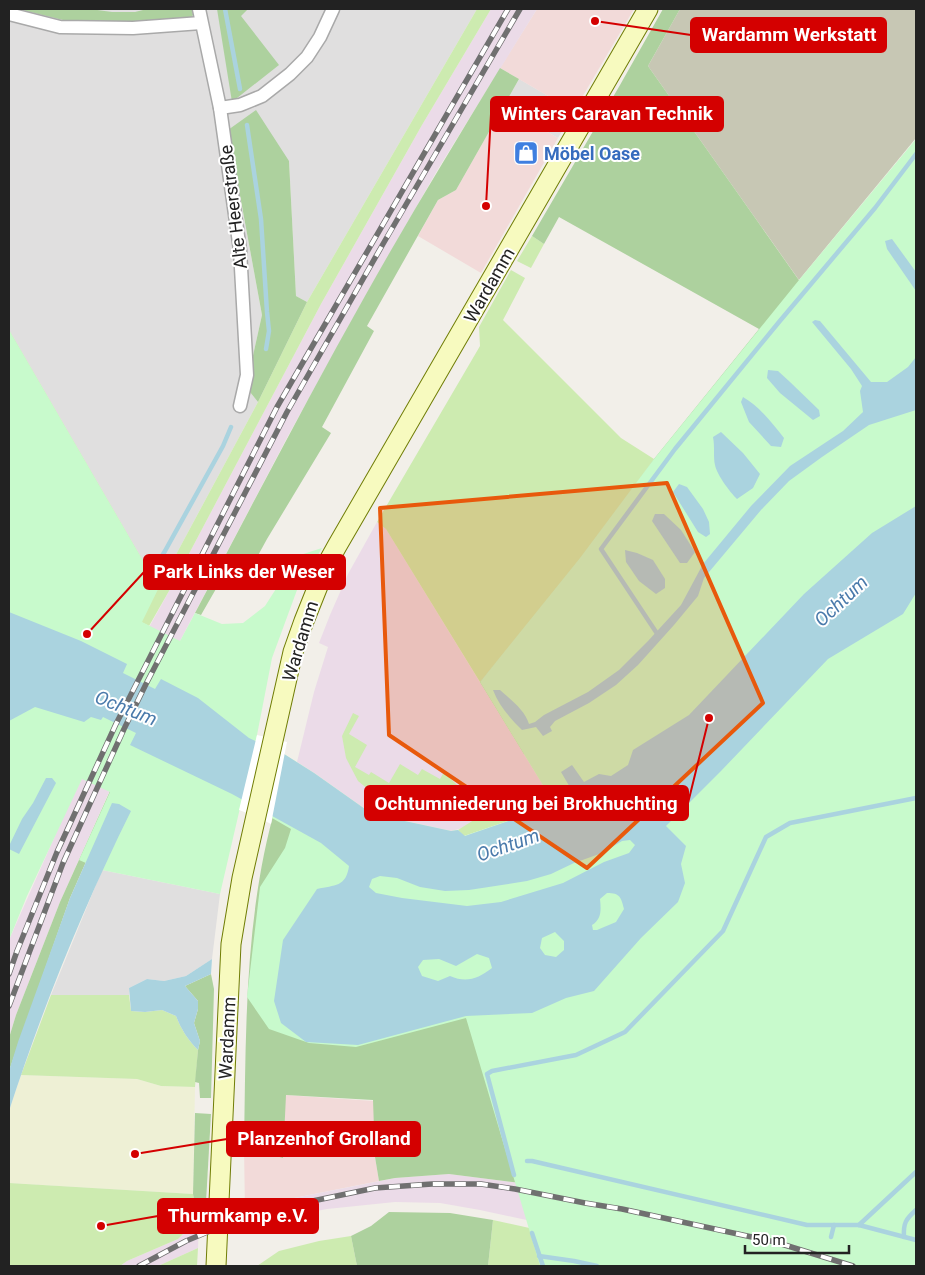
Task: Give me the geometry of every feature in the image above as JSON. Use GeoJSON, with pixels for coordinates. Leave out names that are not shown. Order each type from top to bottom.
{"type":"FeatureCollection","features":[{"type":"Feature","properties":{"kind":"street","name":"Alte Heerstraße"},"geometry":{"type":"LineString","coordinates":[[199,9],[220,108],[240,250],[247,375],[240,406]]}},
{"type":"Feature","properties":{"kind":"street"},"geometry":{"type":"LineString","coordinates":[[220,108],[240,105],[262,96],[290,74],[307,56],[320,37],[333,9]]}},
{"type":"Feature","properties":{"kind":"street","name":"Wardamm"},"geometry":{"type":"LineString","coordinates":[[216,1266],[231,944],[255,816],[293,652],[327,564],[648,9]]}},
{"type":"Feature","properties":{"kind":"street"},"geometry":{"type":"LineString","coordinates":[[9,14],[60,27],[133,28],[201,23]]}},
{"type":"Feature","properties":{"kind":"highlighted area"},"geometry":{"type":"Polygon","coordinates":[[[667,483],[763,703],[587,868],[389,735],[380,508],[667,483]]]}},
{"type":"Feature","properties":{"kind":"shaded area"},"geometry":{"type":"Polygon","coordinates":[[[9,9],[477,9],[307,302],[296,296],[289,161],[228,130],[262,315],[246,387],[258,402],[165,575],[146,566],[9,330],[9,9]]]}},
{"type":"Feature","properties":{"kind":"shaded area"},"geometry":{"type":"Polygon","coordinates":[[[491,9],[537,9],[438,169],[366,295],[288,436],[180,641],[142,640],[321,304],[422,125],[491,9]]]}},
{"type":"Feature","properties":{"kind":"shaded area"},"geometry":{"type":"Polygon","coordinates":[[[537,9],[634,9],[574,111],[500,68],[537,9]]]}},
{"type":"Feature","properties":{"kind":"shaded area"},"geometry":{"type":"Polygon","coordinates":[[[680,9],[916,9],[916,138],[799,280],[648,66],[680,9]]]}},
{"type":"Feature","properties":{"kind":"shaded area"},"geometry":{"type":"Polygon","coordinates":[[[519,79],[574,111],[558,138],[503,107],[519,79]]]}},
{"type":"Feature","properties":{"kind":"shaded area"},"geometry":{"type":"Polygon","coordinates":[[[503,107],[558,138],[481,273],[418,236],[438,200],[456,190],[503,107]]]}},
{"type":"Feature","properties":{"kind":"shaded area"},"geometry":{"type":"Polygon","coordinates":[[[377,522],[386,529],[555,805],[451,831],[372,814],[297,762],[314,692],[328,647],[319,643],[348,574],[377,522]]]}},
{"type":"Feature","properties":{"kind":"shaded area"},"geometry":{"type":"Polygon","coordinates":[[[110,720],[130,745],[60,902],[16,1015],[9,1038],[9,940],[62,820],[110,720]]]}},
{"type":"Feature","properties":{"kind":"shaded area"},"geometry":{"type":"Polygon","coordinates":[[[102,870],[220,894],[212,959],[186,976],[164,981],[147,979],[129,988],[129,995],[51,995],[102,870]]]}},
{"type":"Feature","properties":{"kind":"shaded area"},"geometry":{"type":"Polygon","coordinates":[[[21,1075],[137,1079],[161,1086],[195,1087],[193,1194],[9,1183],[9,1111],[21,1075]]]}},
{"type":"Feature","properties":{"kind":"shaded area"},"geometry":{"type":"Polygon","coordinates":[[[285,1095],[374,1101],[375,1157],[379,1181],[274,1202],[245,1211],[244,1147],[283,1157],[285,1095]]]}},
{"type":"Feature","properties":{"kind":"shaded area"},"geometry":{"type":"Polygon","coordinates":[[[449,1174],[521,1183],[606,1237],[440,1203],[395,1202],[327,1209],[280,1218],[233,1234],[233,1215],[274,1202],[395,1178],[449,1174]]]}},
{"type":"Feature","properties":{"kind":"shaded area"},"geometry":{"type":"Polygon","coordinates":[[[199,1222],[198,1248],[158,1266],[120,1266],[127,1261],[178,1239],[199,1222]]]}},
{"type":"Feature","properties":{"kind":"green space"},"geometry":{"type":"Polygon","coordinates":[[[18,9],[90,9],[112,12],[135,12],[147,9],[192,9],[193,15],[190,19],[184,20],[108,22],[63,20],[18,9]]]}},
{"type":"Feature","properties":{"kind":"green space"},"geometry":{"type":"Polygon","coordinates":[[[217,9],[248,9],[241,16],[279,65],[232,102],[217,9]]]}},
{"type":"Feature","properties":{"kind":"green space"},"geometry":{"type":"Polygon","coordinates":[[[477,9],[491,9],[422,125],[321,304],[173,584],[149,626],[133,618],[9,330],[146,566],[165,575],[258,402],[307,302],[477,9]]]}},
{"type":"Feature","properties":{"kind":"green space"},"geometry":{"type":"Polygon","coordinates":[[[663,9],[680,9],[648,66],[808,293],[524,754],[480,682],[583,558],[654,459],[759,329],[559,217],[544,244],[532,236],[663,9]]]}},
{"type":"Feature","properties":{"kind":"green space"},"geometry":{"type":"Polygon","coordinates":[[[500,68],[519,79],[456,190],[438,200],[367,326],[374,331],[322,427],[331,433],[250,570],[243,572],[228,568],[201,615],[195,613],[300,414],[365,296],[414,210],[500,68]]]}},
{"type":"Feature","properties":{"kind":"green space"},"geometry":{"type":"Polygon","coordinates":[[[256,110],[289,161],[296,296],[307,302],[258,402],[246,387],[262,315],[228,130],[256,110]]]}},
{"type":"Feature","properties":{"kind":"green space"},"geometry":{"type":"Polygon","coordinates":[[[916,139],[916,1266],[540,1266],[466,1018],[356,1047],[309,1043],[269,1029],[247,997],[260,887],[285,848],[291,829],[272,818],[284,754],[372,814],[451,831],[458,830],[464,836],[555,805],[480,682],[580,558],[654,459],[916,139]]]}},
{"type":"Feature","properties":{"kind":"green space"},"geometry":{"type":"Polygon","coordinates":[[[532,236],[544,244],[531,268],[517,261],[532,236]]]}},
{"type":"Feature","properties":{"kind":"green space"},"geometry":{"type":"Polygon","coordinates":[[[511,270],[525,278],[503,320],[621,438],[654,459],[583,558],[480,682],[386,529],[377,522],[480,346],[479,327],[511,270]]]}},
{"type":"Feature","properties":{"kind":"green space"},"geometry":{"type":"Polygon","coordinates":[[[9,330],[146,566],[165,575],[142,622],[180,641],[195,613],[222,624],[243,623],[265,606],[297,556],[322,548],[297,590],[272,658],[257,735],[220,894],[102,870],[79,860],[110,792],[82,779],[27,896],[9,940],[9,330]]]}},
{"type":"Feature","properties":{"kind":"green space"},"geometry":{"type":"Polygon","coordinates":[[[353,713],[359,716],[349,734],[367,745],[355,767],[369,775],[371,772],[389,783],[400,764],[418,775],[422,769],[440,779],[444,772],[462,790],[458,799],[443,802],[418,794],[369,790],[358,781],[346,758],[342,736],[353,713]]]}},
{"type":"Feature","properties":{"kind":"green space"},"geometry":{"type":"Polygon","coordinates":[[[110,791],[112,803],[70,898],[9,1071],[9,1038],[16,1015],[60,902],[110,791]]]}},
{"type":"Feature","properties":{"kind":"green space"},"geometry":{"type":"Polygon","coordinates":[[[551,798],[555,805],[464,836],[458,830],[477,818],[545,802],[551,798]]]}},
{"type":"Feature","properties":{"kind":"green space"},"geometry":{"type":"Polygon","coordinates":[[[273,816],[321,843],[466,1016],[521,1183],[449,1174],[379,1181],[375,1157],[373,1100],[286,1095],[283,1158],[244,1147],[248,981],[257,898],[273,816]]]}},
{"type":"Feature","properties":{"kind":"green space"},"geometry":{"type":"Polygon","coordinates":[[[211,974],[214,989],[211,1098],[200,1098],[199,1083],[195,1082],[200,1041],[194,1023],[198,1001],[185,986],[211,974]]]}},
{"type":"Feature","properties":{"kind":"green space"},"geometry":{"type":"Polygon","coordinates":[[[51,995],[129,995],[131,1011],[162,1010],[176,1016],[185,1034],[198,1050],[195,1087],[161,1086],[137,1079],[21,1075],[51,995]]]}},
{"type":"Feature","properties":{"kind":"green space"},"geometry":{"type":"Polygon","coordinates":[[[195,1113],[211,1114],[206,1202],[195,1204],[193,1194],[195,1113]]]}},
{"type":"Feature","properties":{"kind":"green space"},"geometry":{"type":"Polygon","coordinates":[[[9,1183],[193,1194],[199,1222],[178,1239],[127,1261],[120,1266],[9,1266],[9,1183]]]}},
{"type":"Feature","properties":{"kind":"green space"},"geometry":{"type":"Polygon","coordinates":[[[389,1212],[450,1213],[493,1220],[488,1266],[357,1266],[351,1236],[371,1226],[389,1212]]]}},
{"type":"Feature","properties":{"kind":"green space"},"geometry":{"type":"Polygon","coordinates":[[[493,1220],[534,1229],[546,1266],[488,1266],[493,1220]]]}},
{"type":"Feature","properties":{"kind":"green space"},"geometry":{"type":"Polygon","coordinates":[[[351,1236],[357,1266],[257,1266],[279,1251],[319,1241],[351,1236]]]}},
{"type":"Feature","properties":{"kind":"green space"},"geometry":{"type":"Polygon","coordinates":[[[198,1248],[197,1266],[158,1266],[198,1248]]]}},
{"type":"Feature","properties":{"kind":"water"},"geometry":{"type":"Polygon","coordinates":[[[892,239],[916,272],[916,291],[887,249],[885,241],[892,239]]]}},
{"type":"Feature","properties":{"kind":"water"},"geometry":{"type":"Polygon","coordinates":[[[815,320],[820,321],[871,382],[887,382],[908,367],[916,357],[916,410],[869,425],[789,481],[761,510],[704,578],[698,596],[638,665],[616,685],[589,703],[555,721],[550,727],[552,731],[543,736],[536,727],[522,730],[505,711],[493,690],[500,690],[513,701],[521,709],[529,724],[588,692],[619,670],[681,605],[703,564],[751,506],[790,466],[843,431],[863,412],[860,391],[862,386],[851,369],[812,322],[815,320]]]}},
{"type":"Feature","properties":{"kind":"water"},"geometry":{"type":"Polygon","coordinates":[[[768,370],[778,371],[819,410],[820,416],[813,420],[780,393],[767,378],[768,370]]]}},
{"type":"Feature","properties":{"kind":"water"},"geometry":{"type":"Polygon","coordinates":[[[743,397],[760,410],[784,438],[781,447],[771,446],[749,422],[741,402],[743,397]]]}},
{"type":"Feature","properties":{"kind":"water"},"geometry":{"type":"Polygon","coordinates":[[[721,432],[743,453],[760,474],[753,488],[737,499],[727,488],[715,465],[713,437],[721,432]]]}},
{"type":"Feature","properties":{"kind":"water"},"geometry":{"type":"Polygon","coordinates":[[[679,484],[687,487],[703,509],[709,522],[710,534],[706,537],[698,532],[673,492],[679,484]]]}},
{"type":"Feature","properties":{"kind":"water","name":"Ochtum"},"geometry":{"type":"Polygon","coordinates":[[[916,506],[916,593],[903,614],[828,659],[666,826],[686,846],[681,864],[685,883],[678,902],[641,938],[594,991],[566,998],[532,1013],[466,1016],[358,1045],[306,1042],[281,1023],[274,1001],[283,940],[317,889],[339,884],[348,873],[349,866],[321,843],[232,794],[130,745],[136,733],[103,717],[101,720],[91,717],[84,722],[35,707],[9,721],[9,612],[81,641],[127,664],[123,673],[155,689],[161,679],[198,698],[249,738],[284,754],[372,814],[451,831],[458,830],[465,836],[569,800],[573,794],[561,772],[572,765],[584,782],[599,774],[611,776],[628,765],[633,750],[689,715],[804,594],[872,533],[916,506]],[[630,840],[622,841],[602,853],[551,874],[527,881],[469,890],[445,891],[420,887],[397,878],[380,876],[372,879],[369,887],[376,893],[467,906],[501,902],[563,883],[604,862],[629,853],[635,845],[630,840]],[[607,893],[600,899],[600,914],[598,920],[592,925],[593,930],[616,922],[624,909],[621,899],[615,894],[607,893]],[[555,932],[542,938],[540,948],[545,955],[556,957],[564,950],[564,941],[555,932]],[[477,954],[456,966],[439,959],[423,960],[418,967],[422,976],[438,981],[450,976],[472,979],[492,968],[489,958],[477,954]]]}},
{"type":"Feature","properties":{"kind":"water"},"geometry":{"type":"Polygon","coordinates":[[[655,514],[664,514],[681,530],[695,552],[687,563],[680,563],[652,521],[655,514]]]}},
{"type":"Feature","properties":{"kind":"water"},"geometry":{"type":"Polygon","coordinates":[[[625,550],[653,560],[665,579],[665,588],[656,594],[639,581],[626,562],[625,550]]]}},
{"type":"Feature","properties":{"kind":"water"},"geometry":{"type":"Polygon","coordinates":[[[46,778],[52,778],[56,783],[19,854],[9,849],[9,846],[46,778]]]}},
{"type":"Feature","properties":{"kind":"water"},"geometry":{"type":"Polygon","coordinates":[[[112,803],[119,804],[131,811],[96,884],[64,959],[9,1111],[9,1071],[18,1042],[70,898],[112,803]]]}},
{"type":"Feature","properties":{"kind":"water"},"geometry":{"type":"Polygon","coordinates":[[[212,959],[211,974],[185,986],[198,1001],[194,1023],[200,1041],[198,1050],[185,1034],[176,1016],[162,1010],[131,1011],[129,988],[147,979],[164,981],[186,976],[212,959]]]}},
{"type":"Feature","properties":{"kind":"pier"},"geometry":{"type":"Polygon","coordinates":[[[257,735],[287,742],[271,824],[239,810],[257,735]]]}},
{"type":"Feature","properties":{"kind":"waterway"},"geometry":{"type":"LineString","coordinates":[[225,9],[240,89]]}},
{"type":"Feature","properties":{"kind":"waterway"},"geometry":{"type":"LineString","coordinates":[[247,125],[261,219],[269,331],[266,349]]}},
{"type":"Feature","properties":{"kind":"waterway"},"geometry":{"type":"LineString","coordinates":[[658,635],[601,549],[675,449],[875,208],[916,154]]}},
{"type":"Feature","properties":{"kind":"waterway"},"geometry":{"type":"LineString","coordinates":[[157,564],[223,446],[231,427]]}},
{"type":"Feature","properties":{"kind":"waterway"},"geometry":{"type":"LineString","coordinates":[[514,1175],[487,1074],[492,1071],[576,1055],[625,1032],[723,931],[766,837],[790,823],[916,798]]}},
{"type":"Feature","properties":{"kind":"waterway"},"geometry":{"type":"LineString","coordinates":[[527,1161],[807,1225],[859,1225],[916,1240]]}},
{"type":"Feature","properties":{"kind":"waterway"},"geometry":{"type":"LineString","coordinates":[[859,1225],[916,1172]]}},
{"type":"Feature","properties":{"kind":"waterway"},"geometry":{"type":"LineString","coordinates":[[904,1237],[906,1222],[916,1210]]}},
{"type":"Feature","properties":{"kind":"waterway"},"geometry":{"type":"LineString","coordinates":[[831,1237],[834,1225]]}},
{"type":"Feature","properties":{"kind":"waterway"},"geometry":{"type":"LineString","coordinates":[[532,1233],[543,1266]]}},
{"type":"Feature","properties":{"kind":"waterway"},"geometry":{"type":"LineString","coordinates":[[539,1256],[597,1266]]}},
{"type":"Feature","properties":{"kind":"railway"},"geometry":{"type":"LineString","coordinates":[[9,974],[57,852],[116,724],[277,407],[508,9]]}},
{"type":"Feature","properties":{"kind":"railway"},"geometry":{"type":"LineString","coordinates":[[9,1006],[63,863],[146,684],[287,412],[520,9]]}},
{"type":"Feature","properties":{"kind":"railway"},"geometry":{"type":"LineString","coordinates":[[139,1266],[186,1241],[258,1214],[375,1188],[432,1184],[481,1184],[622,1209],[775,1242],[853,1266]]}},
{"type":"Feature","properties":{"kind":"place","name":"Wardamm Werkstatt"},"geometry":{"type":"Point","coordinates":[595,21]}},
{"type":"Feature","properties":{"kind":"place","name":"Möbel Oase"},"geometry":{"type":"Point","coordinates":[526,153]}},
{"type":"Feature","properties":{"kind":"place","name":"Winters Caravan Technik"},"geometry":{"type":"Point","coordinates":[486,206]}},
{"type":"Feature","properties":{"kind":"place","name":"Park Links der Weser"},"geometry":{"type":"Point","coordinates":[87,634]}},
{"type":"Feature","properties":{"kind":"place","name":"Ochtumniederung bei Brokhuchting"},"geometry":{"type":"Point","coordinates":[709,718]}},
{"type":"Feature","properties":{"kind":"place","name":"Planzenhof Grolland"},"geometry":{"type":"Point","coordinates":[135,1154]}},
{"type":"Feature","properties":{"kind":"place","name":"Thurmkamp e.V."},"geometry":{"type":"Point","coordinates":[101,1226]}}]}
